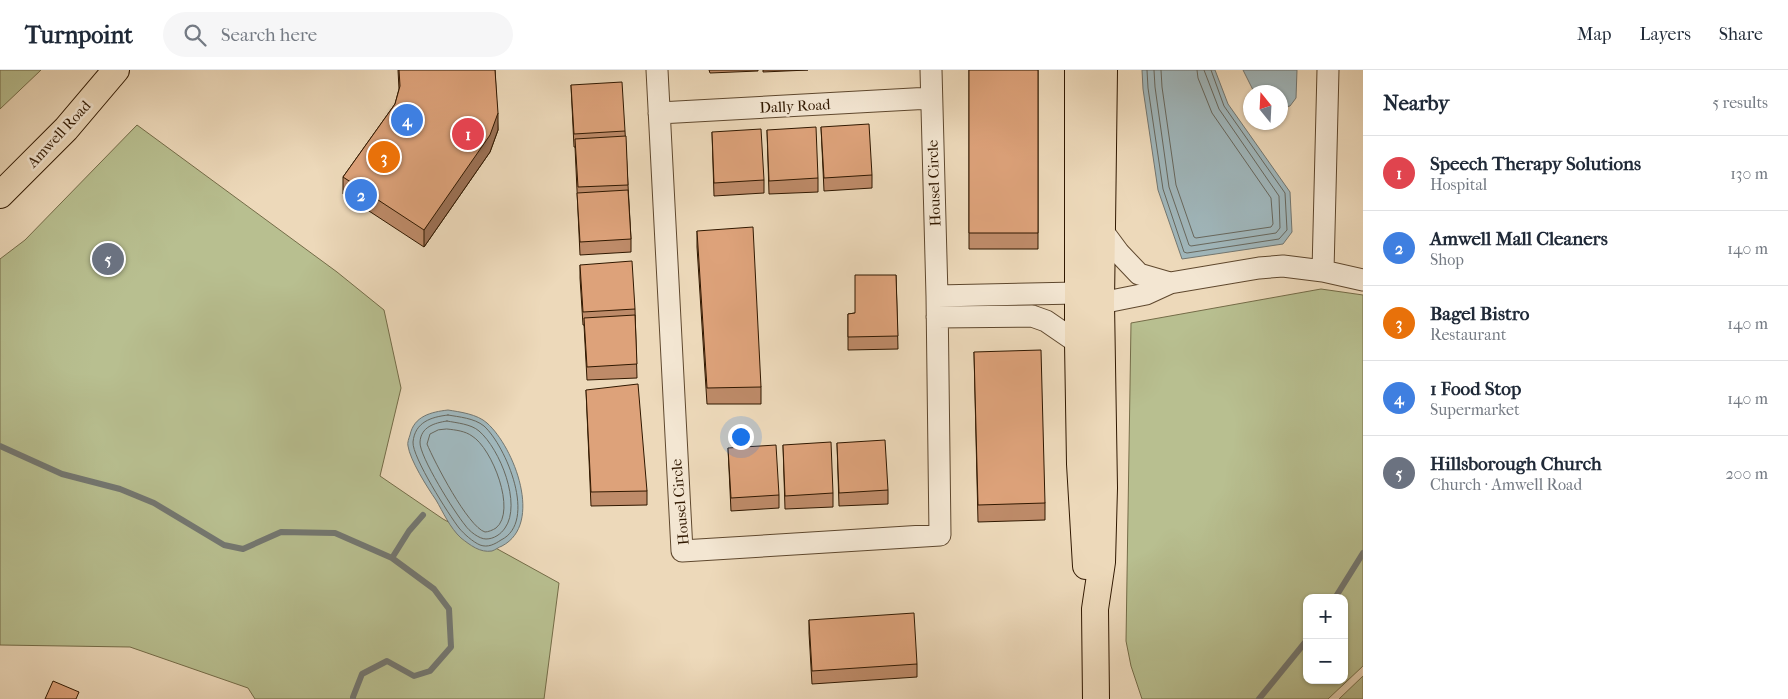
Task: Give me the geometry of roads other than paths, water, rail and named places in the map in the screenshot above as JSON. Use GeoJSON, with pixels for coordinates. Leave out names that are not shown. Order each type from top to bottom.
{"type":"FeatureCollection","features":[{"type":"Feature","properties":{"kind":"main road","name":"Amwell Road"},"geometry":{"type":"LineString","coordinates":[[0,195],[66,129],[116,70]]}},
{"type":"Feature","properties":{"kind":"main road"},"geometry":{"type":"LineString","coordinates":[[1078,70],[1077,294],[1080,464],[1086,563],[1094,609],[1096,699]]}},
{"type":"Feature","properties":{"kind":"main road"},"geometry":{"type":"LineString","coordinates":[[1094,609],[1102,562],[1104,488],[1101,303],[1104,70]]}},
{"type":"Feature","properties":{"kind":"lane","name":"Housel Circle"},"geometry":{"type":"LineString","coordinates":[[657,70],[682,551],[940,535],[937,296],[931,70]]}},
{"type":"Feature","properties":{"kind":"lane"},"geometry":{"type":"LineString","coordinates":[[1323,271],[1328,70]]}},
{"type":"Feature","properties":{"kind":"lane","name":"Dally Road"},"geometry":{"type":"LineString","coordinates":[[659,113],[931,98]]}},
{"type":"Feature","properties":{"kind":"lane"},"geometry":{"type":"LineString","coordinates":[[1102,230],[1119,253],[1139,274],[1170,283]]}},
{"type":"Feature","properties":{"kind":"lane"},"geometry":{"type":"LineString","coordinates":[[937,296],[1077,294],[1101,303],[1146,294],[1170,283],[1259,268],[1283,266],[1323,271],[1363,280]]}},
{"type":"Feature","properties":{"kind":"lane"},"geometry":{"type":"LineString","coordinates":[[937,318],[1032,316],[1046,321],[1078,342]]}},
{"type":"Feature","properties":{"kind":"water"},"geometry":{"type":"Polygon","coordinates":[[[1142,70],[1215,70],[1228,104],[1243,125],[1243,130],[1246,130],[1290,192],[1292,232],[1283,244],[1182,259],[1158,190],[1143,89],[1142,70]]]}},
{"type":"Feature","properties":{"kind":"water"},"geometry":{"type":"Polygon","coordinates":[[[1243,70],[1297,70],[1296,98],[1290,106],[1288,106],[1288,85],[1250,85],[1243,70]]]}},
{"type":"Feature","properties":{"kind":"water"},"geometry":{"type":"Polygon","coordinates":[[[448,410],[473,415],[487,423],[507,449],[515,467],[523,504],[521,521],[515,535],[502,546],[492,551],[483,551],[475,548],[457,534],[415,466],[409,452],[408,442],[415,423],[424,416],[448,410]]]}},
{"type":"Feature","properties":{"kind":"waterway"},"geometry":{"type":"LineString","coordinates":[[0,446],[62,474],[120,489],[154,503],[224,545],[243,549],[281,532],[335,533],[392,558],[434,589],[449,609],[451,647],[430,671],[414,676],[387,661],[362,674],[353,699]]}},
{"type":"Feature","properties":{"kind":"waterway"},"geometry":{"type":"LineString","coordinates":[[392,558],[409,531],[423,515]]}},
{"type":"Feature","properties":{"kind":"waterway"},"geometry":{"type":"LineString","coordinates":[[1337,594],[1363,553]]}},
{"type":"Feature","properties":{"kind":"waterway"},"geometry":{"type":"LineString","coordinates":[[1259,699],[1303,645]]}},
{"type":"Feature","properties":{"kind":"place","name":"1 Food Stop"},"geometry":{"type":"Point","coordinates":[407,120]}},
{"type":"Feature","properties":{"kind":"place","name":"Speech Therapy Solutions"},"geometry":{"type":"Point","coordinates":[468,134]}},
{"type":"Feature","properties":{"kind":"place","name":"Bagel Bistro"},"geometry":{"type":"Point","coordinates":[384,157]}},
{"type":"Feature","properties":{"kind":"place","name":"Amwell Mall Cleaners"},"geometry":{"type":"Point","coordinates":[361,195]}},
{"type":"Feature","properties":{"kind":"place","name":"Hillsborough Church"},"geometry":{"type":"Point","coordinates":[108,259]}}]}
